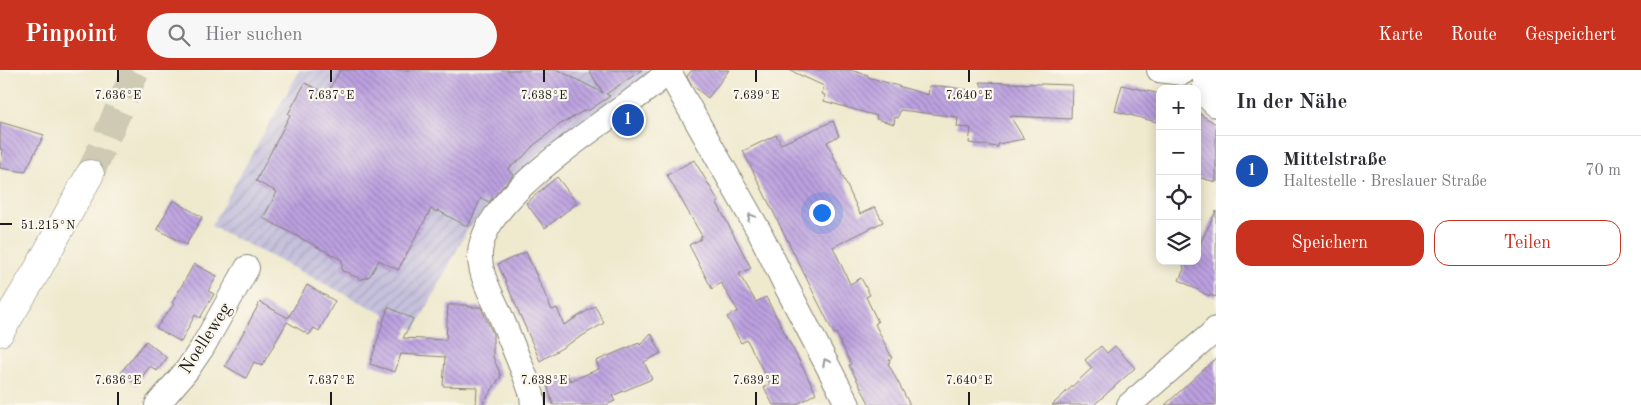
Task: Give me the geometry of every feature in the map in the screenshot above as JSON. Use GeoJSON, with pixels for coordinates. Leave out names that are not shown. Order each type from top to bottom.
{"type":"FeatureCollection","features":[{"type":"Feature","properties":{"kind":"street"},"geometry":{"type":"LineString","coordinates":[[1159,70],[1182,74],[1186,70]]}},
{"type":"Feature","properties":{"kind":"street"},"geometry":{"type":"LineString","coordinates":[[1205,70],[1205,96],[1216,105]]}},
{"type":"Feature","properties":{"kind":"street"},"geometry":{"type":"LineString","coordinates":[[532,405],[532,395],[523,371],[484,278],[480,256],[484,237],[493,219],[556,155],[670,71],[760,232],[848,405]]}},
{"type":"Feature","properties":{"kind":"street"},"geometry":{"type":"LineString","coordinates":[[0,332],[38,269],[90,174]]}},
{"type":"Feature","properties":{"kind":"street","name":"Noelleweg"},"geometry":{"type":"LineString","coordinates":[[157,405],[187,370],[202,348],[247,268]]}},
{"type":"Feature","properties":{"kind":"street"},"geometry":{"type":"LineString","coordinates":[[1129,405],[1216,329]]}},
{"type":"Feature","properties":{"kind":"shaded area"},"geometry":{"type":"Polygon","coordinates":[[[300,70],[655,70],[553,141],[503,188],[468,229],[415,330],[211,226],[300,70]]]}},
{"type":"Feature","properties":{"kind":"building"},"geometry":{"type":"Polygon","coordinates":[[[340,70],[558,70],[603,93],[589,70],[642,70],[606,94],[610,96],[588,111],[587,109],[559,125],[533,146],[508,169],[513,175],[489,202],[481,198],[468,227],[437,210],[437,212],[431,209],[398,270],[379,260],[370,276],[360,280],[350,273],[342,271],[342,260],[263,218],[277,192],[256,181],[305,83],[327,94],[340,70]]]}},
{"type":"Feature","properties":{"kind":"building"},"geometry":{"type":"Polygon","coordinates":[[[692,70],[729,70],[708,98],[692,85],[687,76],[692,70]]]}},
{"type":"Feature","properties":{"kind":"building"},"geometry":{"type":"Polygon","coordinates":[[[789,70],[850,70],[928,95],[929,86],[985,92],[980,82],[1072,85],[1071,119],[1010,116],[1024,139],[998,144],[998,147],[969,143],[971,128],[957,127],[958,117],[900,110],[898,118],[895,117],[894,124],[876,119],[877,116],[824,101],[825,95],[822,94],[824,86],[789,70]]]}},
{"type":"Feature","properties":{"kind":"building"},"geometry":{"type":"Polygon","coordinates":[[[1122,85],[1156,93],[1156,122],[1115,111],[1122,85]]]}},
{"type":"Feature","properties":{"kind":"building"},"geometry":{"type":"Polygon","coordinates":[[[1201,115],[1216,124],[1216,182],[1201,178],[1201,115]]]}},
{"type":"Feature","properties":{"kind":"building"},"geometry":{"type":"Polygon","coordinates":[[[833,121],[839,136],[827,142],[860,214],[875,207],[883,222],[833,247],[850,284],[861,278],[870,295],[866,297],[878,322],[875,324],[892,358],[888,363],[910,405],[870,405],[849,365],[851,364],[836,333],[834,334],[743,151],[776,135],[781,144],[833,121]]]}},
{"type":"Feature","properties":{"kind":"building"},"geometry":{"type":"Polygon","coordinates":[[[0,122],[44,135],[25,172],[0,168],[3,150],[0,149],[0,122]]]}},
{"type":"Feature","properties":{"kind":"building"},"geometry":{"type":"Polygon","coordinates":[[[694,160],[719,202],[717,203],[751,268],[739,274],[756,302],[766,297],[816,393],[796,405],[773,405],[764,387],[770,384],[747,340],[741,343],[727,317],[738,311],[721,283],[712,289],[689,245],[701,239],[700,237],[702,236],[667,175],[694,160]]]}},
{"type":"Feature","properties":{"kind":"building"},"geometry":{"type":"Polygon","coordinates":[[[557,177],[577,203],[545,228],[526,203],[557,177]]]}},
{"type":"Feature","properties":{"kind":"building"},"geometry":{"type":"Polygon","coordinates":[[[173,200],[202,217],[186,245],[157,229],[173,200]]]}},
{"type":"Feature","properties":{"kind":"building"},"geometry":{"type":"Polygon","coordinates":[[[1216,211],[1216,297],[1209,296],[1179,280],[1184,269],[1183,265],[1201,265],[1201,242],[1216,211]]]}},
{"type":"Feature","properties":{"kind":"building"},"geometry":{"type":"Polygon","coordinates":[[[526,252],[552,310],[557,308],[564,325],[595,306],[604,323],[540,361],[498,264],[526,252]]]}},
{"type":"Feature","properties":{"kind":"building"},"geometry":{"type":"Polygon","coordinates":[[[194,264],[217,276],[208,291],[214,294],[200,318],[195,315],[181,342],[156,328],[174,304],[172,303],[194,264]]]}},
{"type":"Feature","properties":{"kind":"building"},"geometry":{"type":"Polygon","coordinates":[[[307,285],[335,301],[319,331],[314,328],[309,335],[287,322],[262,366],[254,362],[246,378],[225,366],[260,302],[288,318],[307,285]]]}},
{"type":"Feature","properties":{"kind":"building"},"geometry":{"type":"Polygon","coordinates":[[[448,305],[481,307],[493,334],[493,357],[501,376],[482,405],[476,405],[477,387],[443,386],[445,357],[401,354],[395,372],[370,364],[388,307],[413,319],[403,338],[446,340],[448,305]]]}},
{"type":"Feature","properties":{"kind":"building"},"geometry":{"type":"Polygon","coordinates":[[[651,333],[661,353],[644,362],[652,379],[612,396],[615,401],[606,405],[553,405],[546,381],[567,373],[570,381],[599,369],[596,361],[639,343],[640,345],[651,333]]]}},
{"type":"Feature","properties":{"kind":"building"},"geometry":{"type":"Polygon","coordinates":[[[146,341],[167,358],[157,371],[150,366],[136,385],[121,372],[146,341]]]}},
{"type":"Feature","properties":{"kind":"building"},"geometry":{"type":"Polygon","coordinates":[[[1101,346],[1107,353],[1115,346],[1135,368],[1094,405],[1052,405],[1092,368],[1085,360],[1101,346]]]}},
{"type":"Feature","properties":{"kind":"building"},"geometry":{"type":"Polygon","coordinates":[[[1216,358],[1216,405],[1165,405],[1202,371],[1216,358]]]}},
{"type":"Feature","properties":{"kind":"tunnel"},"geometry":{"type":"LineString","coordinates":[[90,174],[136,70]]}},
{"type":"Feature","properties":{"kind":"place","name":"Mittelstraße"},"geometry":{"type":"Point","coordinates":[628,120]}}]}
